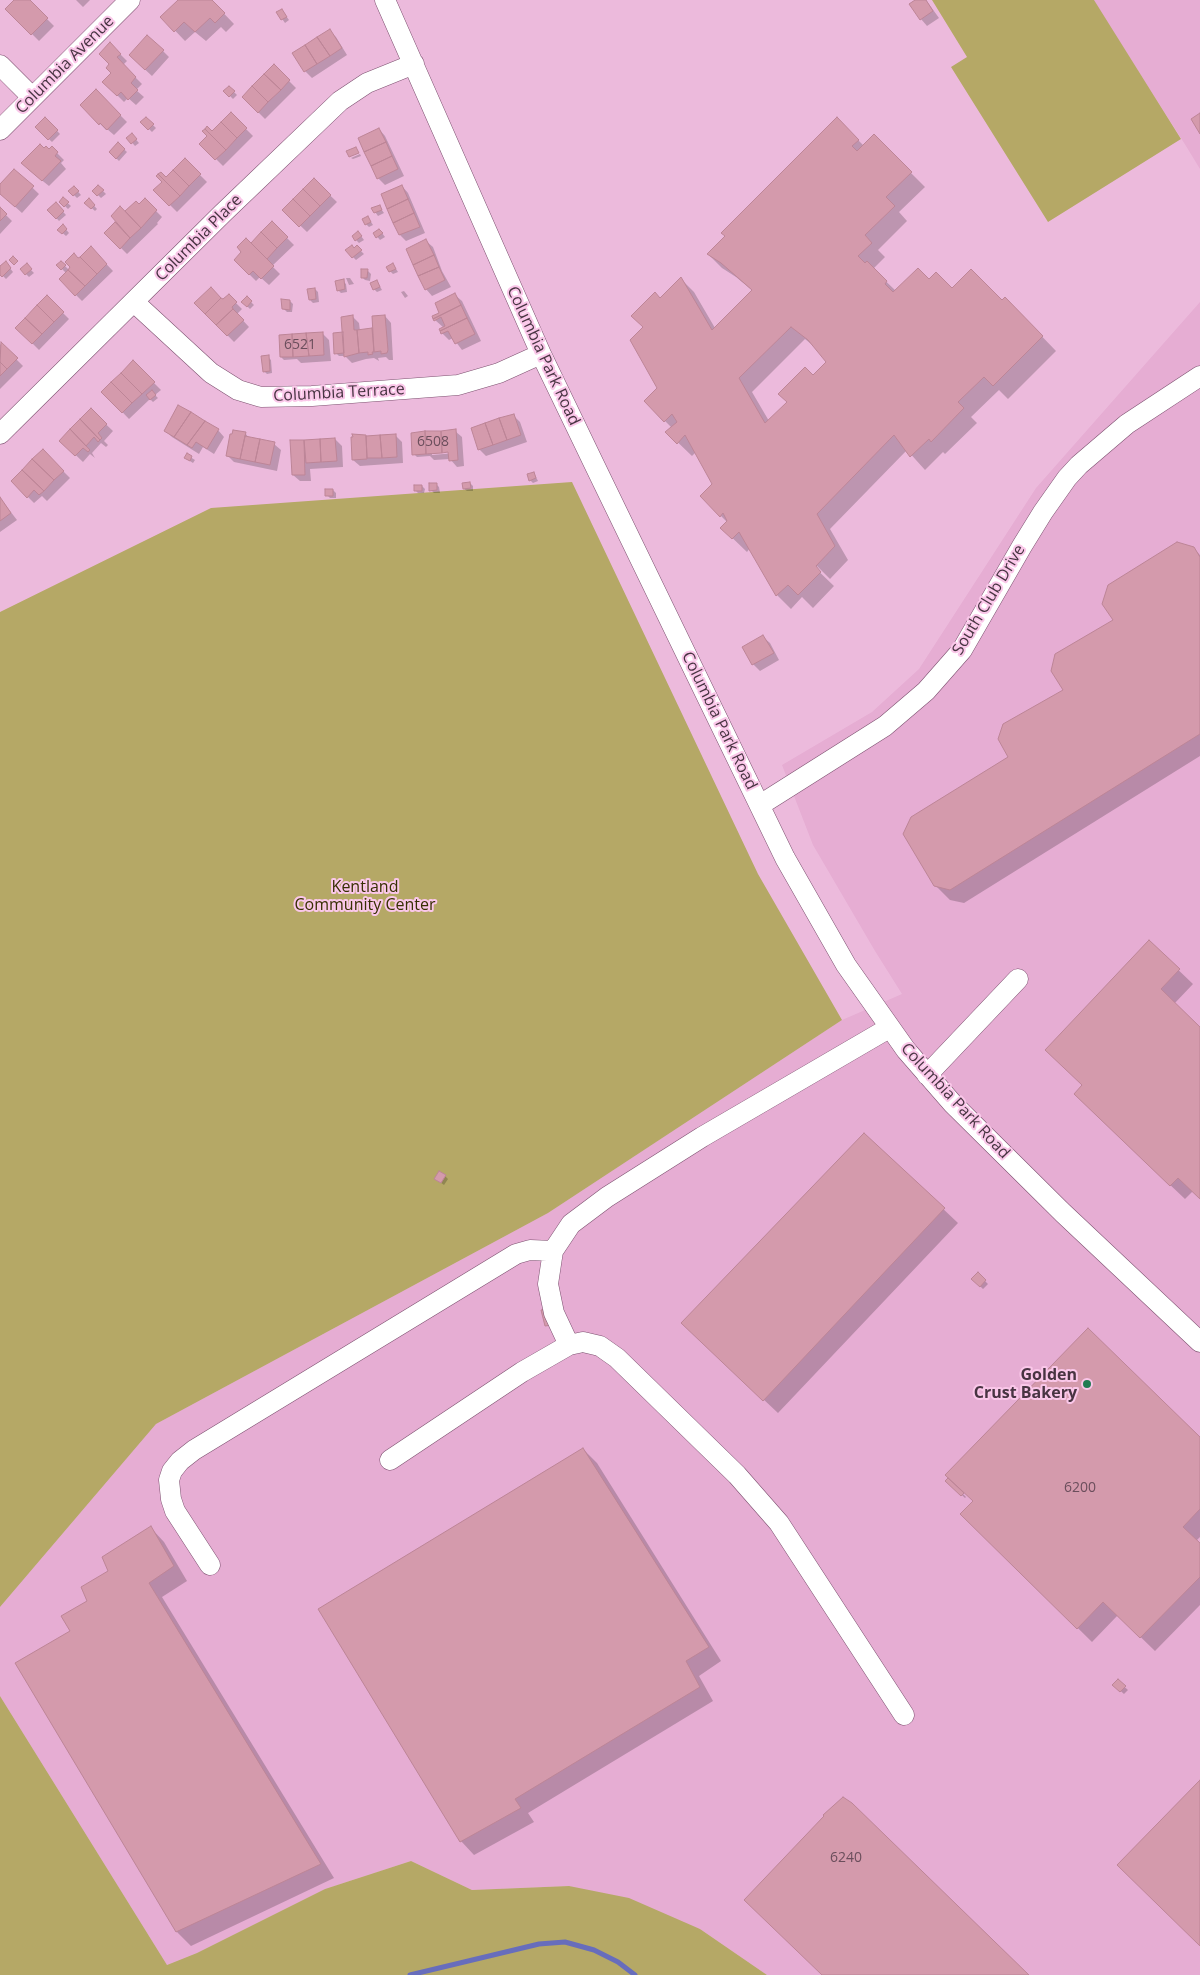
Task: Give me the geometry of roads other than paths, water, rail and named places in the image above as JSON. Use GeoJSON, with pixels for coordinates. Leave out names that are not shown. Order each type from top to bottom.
{"type":"FeatureCollection","features":[{"type":"Feature","properties":{"kind":"street","name":"Columbia Avenue"},"geometry":{"type":"LineString","coordinates":[[0,130],[130,0]]}},
{"type":"Feature","properties":{"kind":"street","name":"Columbia Park Road"},"geometry":{"type":"LineString","coordinates":[[385,0],[541,354],[785,858],[846,966],[889,1028],[953,1104],[1064,1214],[1200,1342]]}},
{"type":"Feature","properties":{"kind":"street"},"geometry":{"type":"LineString","coordinates":[[0,64],[32,97]]}},
{"type":"Feature","properties":{"kind":"street","name":"Columbia Place"},"geometry":{"type":"LineString","coordinates":[[0,434],[340,100],[367,83],[414,64]]}},
{"type":"Feature","properties":{"kind":"street","name":"Columbia Terrace"},"geometry":{"type":"LineString","coordinates":[[134,302],[211,374],[238,390],[261,398],[458,385],[499,373],[541,354]]}},
{"type":"Feature","properties":{"kind":"street","name":"South Club Drive"},"geometry":{"type":"LineString","coordinates":[[760,805],[885,726],[926,690],[962,650],[1043,512],[1067,478],[1085,459],[1127,424],[1200,376]]}},
{"type":"Feature","properties":{"kind":"street"},"geometry":{"type":"LineString","coordinates":[[927,1075],[1018,979]]}},
{"type":"Feature","properties":{"kind":"street"},"geometry":{"type":"LineString","coordinates":[[569,1345],[554,1313],[548,1284],[553,1251],[571,1224],[608,1197],[702,1137],[889,1028]]}},
{"type":"Feature","properties":{"kind":"street"},"geometry":{"type":"LineString","coordinates":[[210,1565],[175,1511],[171,1499],[169,1480],[172,1471],[180,1461],[194,1450],[516,1254],[530,1250],[553,1251]]}},
{"type":"Feature","properties":{"kind":"street"},"geometry":{"type":"LineString","coordinates":[[390,1460],[522,1372],[569,1345],[583,1342],[600,1346],[617,1358],[737,1475],[779,1523],[904,1714]]}},
{"type":"Feature","properties":{"kind":"waterway"},"geometry":{"type":"LineString","coordinates":[[410,1975],[539,1944],[565,1942],[594,1950],[618,1962],[635,1975]]}},
{"type":"Feature","properties":{"kind":"place","name":"Golden Crust Bakery"},"geometry":{"type":"Point","coordinates":[1087,1384]}},
{"type":"Feature","properties":{"kind":"park label","name":"Kentland Community Center"},"geometry":{"type":"Point","coordinates":[365,896]}}]}
